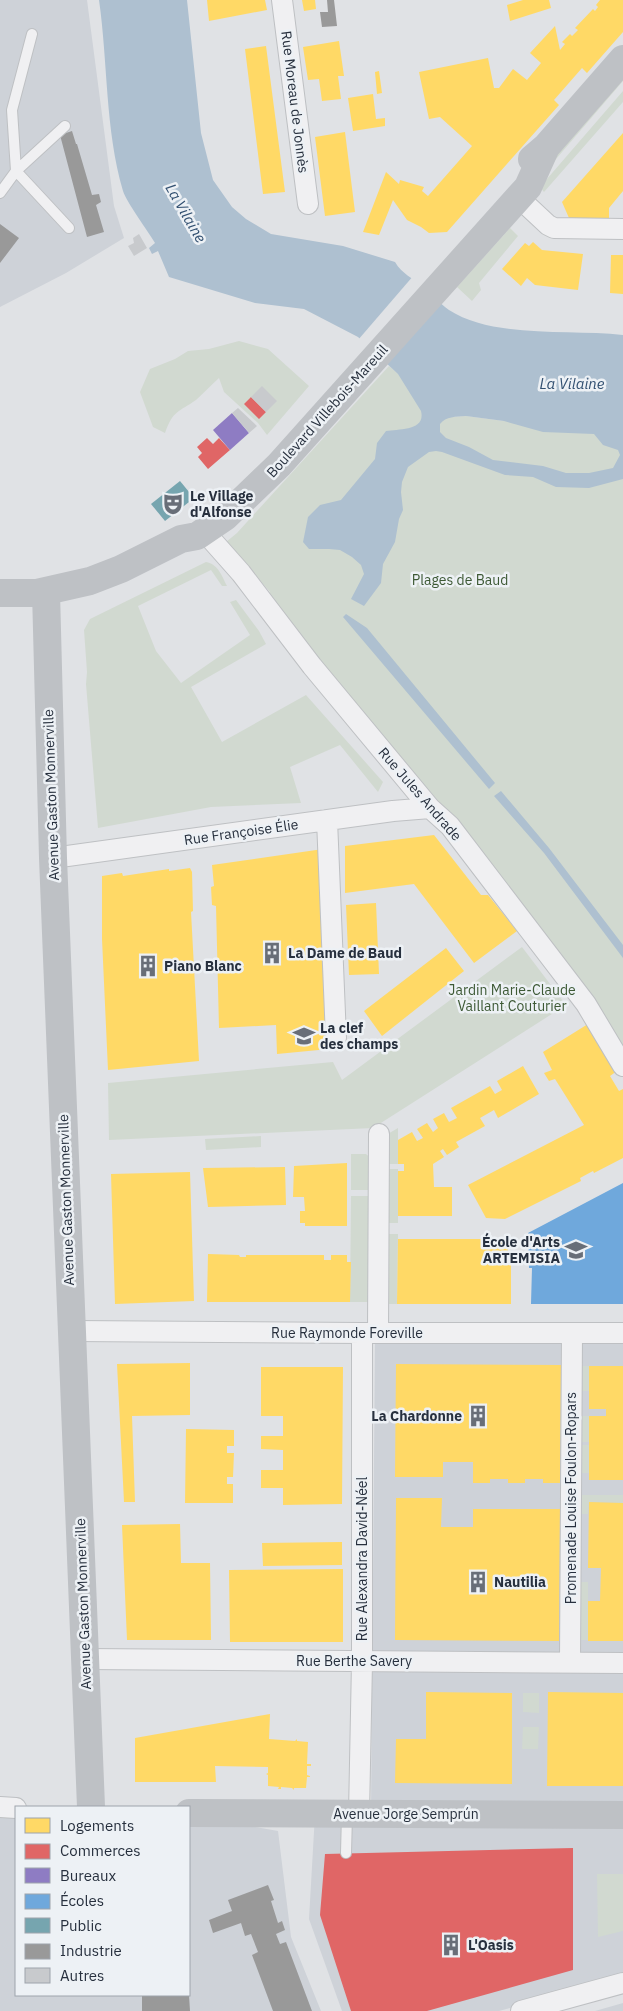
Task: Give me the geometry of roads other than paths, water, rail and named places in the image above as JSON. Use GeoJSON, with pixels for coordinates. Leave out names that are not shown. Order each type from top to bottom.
{"type":"FeatureCollection","features":[{"type":"Feature","properties":{"kind":"street","name":"Rue Moreau de Jonnès"},"geometry":{"type":"LineString","coordinates":[[282,0],[308,204]]}},
{"type":"Feature","properties":{"kind":"street","name":"Boulevard Villebois-Mareuil"},"geometry":{"type":"LineString","coordinates":[[434,283],[528,162],[546,147],[622,60]]}},
{"type":"Feature","properties":{"kind":"street","name":"Boulevard Villebois-Mareuil"},"geometry":{"type":"LineString","coordinates":[[181,539],[192,526],[218,508],[255,475],[371,353],[434,283],[528,187],[546,147]]}},
{"type":"Feature","properties":{"kind":"street"},"geometry":{"type":"LineString","coordinates":[[518,197],[548,226],[554,228],[623,229]]}},
{"type":"Feature","properties":{"kind":"street","name":"Boulevard Villebois-Mareuil"},"geometry":{"type":"LineString","coordinates":[[181,539],[197,536],[206,531],[231,513],[262,483],[371,353]]}},
{"type":"Feature","properties":{"kind":"street","name":"Rue Jules Andrade"},"geometry":{"type":"LineString","coordinates":[[206,531],[241,573],[312,666],[430,808],[450,826],[586,1004],[623,1066]]}},
{"type":"Feature","properties":{"kind":"street"},"geometry":{"type":"LineString","coordinates":[[0,594],[46,592],[98,578],[148,557],[181,539]]}},
{"type":"Feature","properties":{"kind":"street","name":"Avenue Gaston Monnerville"},"geometry":{"type":"LineString","coordinates":[[46,592],[53,858],[91,1806]]}},
{"type":"Feature","properties":{"kind":"street","name":"Rue Françoise Élie"},"geometry":{"type":"LineString","coordinates":[[53,858],[327,820],[430,808]]}},
{"type":"Feature","properties":{"kind":"street"},"geometry":{"type":"LineString","coordinates":[[327,820],[336,1038]]}},
{"type":"Feature","properties":{"kind":"street","name":"Rue Alexandra David-Néel"},"geometry":{"type":"LineString","coordinates":[[353,1814],[362,1662],[370,1333],[379,1134]]}},
{"type":"Feature","properties":{"kind":"street","name":"Rue Raymonde Foreville"},"geometry":{"type":"LineString","coordinates":[[72,1331],[623,1333]]}},
{"type":"Feature","properties":{"kind":"street","name":"Promenade Louise Foulon-Ropars"},"geometry":{"type":"LineString","coordinates":[[570,1662],[572,1333]]}},
{"type":"Feature","properties":{"kind":"street","name":"Rue Berthe Savery"},"geometry":{"type":"LineString","coordinates":[[85,1659],[623,1663]]}},
{"type":"Feature","properties":{"kind":"street"},"geometry":{"type":"LineString","coordinates":[[0,1807],[15,1808]]}},
{"type":"Feature","properties":{"kind":"street","name":"Avenue Jorge Semprún"},"geometry":{"type":"LineString","coordinates":[[190,1813],[623,1815]]}},
{"type":"Feature","properties":{"kind":"street"},"geometry":{"type":"LineString","coordinates":[[521,2011],[623,1983]]}},
{"type":"Feature","properties":{"kind":"lane"},"geometry":{"type":"LineString","coordinates":[[32,34],[12,110],[16,171],[69,228]]}},
{"type":"Feature","properties":{"kind":"lane"},"geometry":{"type":"LineString","coordinates":[[0,193],[16,171],[65,126]]}},
{"type":"Feature","properties":{"kind":"lane"},"geometry":{"type":"LineString","coordinates":[[346,1853],[353,1814]]}},
{"type":"Feature","properties":{"kind":"water","name":"La Vilaine"},"geometry":{"type":"Polygon","coordinates":[[[99,0],[187,0],[201,133],[213,180],[232,207],[246,219],[271,234],[343,246],[395,262],[404,273],[442,305],[467,319],[510,329],[623,335],[623,479],[589,488],[556,487],[533,477],[505,475],[442,452],[429,452],[408,467],[402,482],[403,510],[399,519],[395,542],[383,564],[381,583],[364,606],[351,599],[364,574],[361,565],[340,550],[309,549],[303,542],[308,517],[320,505],[341,500],[375,459],[377,443],[386,431],[416,426],[421,418],[421,411],[398,374],[358,337],[304,309],[255,303],[169,277],[158,251],[152,254],[149,248],[155,243],[123,191],[113,144],[99,0]],[[466,416],[452,417],[442,421],[440,432],[446,438],[469,447],[493,460],[543,466],[566,473],[589,473],[613,468],[620,455],[618,450],[603,445],[594,434],[543,432],[504,421],[466,416]]]}},
{"type":"Feature","properties":{"kind":"water"},"geometry":{"type":"Polygon","coordinates":[[[346,614],[367,628],[495,783],[489,789],[343,617],[346,614]]]}},
{"type":"Feature","properties":{"kind":"water"},"geometry":{"type":"Polygon","coordinates":[[[501,791],[549,848],[623,945],[623,958],[544,853],[494,796],[501,791]]]}},
{"type":"Feature","properties":{"kind":"place","name":"Le Village d'Alfonse"},"geometry":{"type":"Point","coordinates":[173,504]}},
{"type":"Feature","properties":{"kind":"place","name":"La Dame de Baud"},"geometry":{"type":"Point","coordinates":[272,953]}},
{"type":"Feature","properties":{"kind":"place","name":"Piano Blanc"},"geometry":{"type":"Point","coordinates":[148,966]}},
{"type":"Feature","properties":{"kind":"place","name":"La clef des champs"},"geometry":{"type":"Point","coordinates":[304,1036]}},
{"type":"Feature","properties":{"kind":"place","name":"École d'Arts ARTEMISIA"},"geometry":{"type":"Point","coordinates":[576,1250]}},
{"type":"Feature","properties":{"kind":"place","name":"La Chardonne"},"geometry":{"type":"Point","coordinates":[478,1416]}},
{"type":"Feature","properties":{"kind":"place","name":"Nautilia"},"geometry":{"type":"Point","coordinates":[478,1582]}},
{"type":"Feature","properties":{"kind":"place","name":"L'Oasis"},"geometry":{"type":"Point","coordinates":[451,1945]}},
{"type":"Feature","properties":{"kind":"park label","name":"Plages de Baud"},"geometry":{"type":"Point","coordinates":[460,580]}},
{"type":"Feature","properties":{"kind":"park label","name":"Jardin Marie-Claude Vaillant Couturier"},"geometry":{"type":"Point","coordinates":[512,998]}}]}
